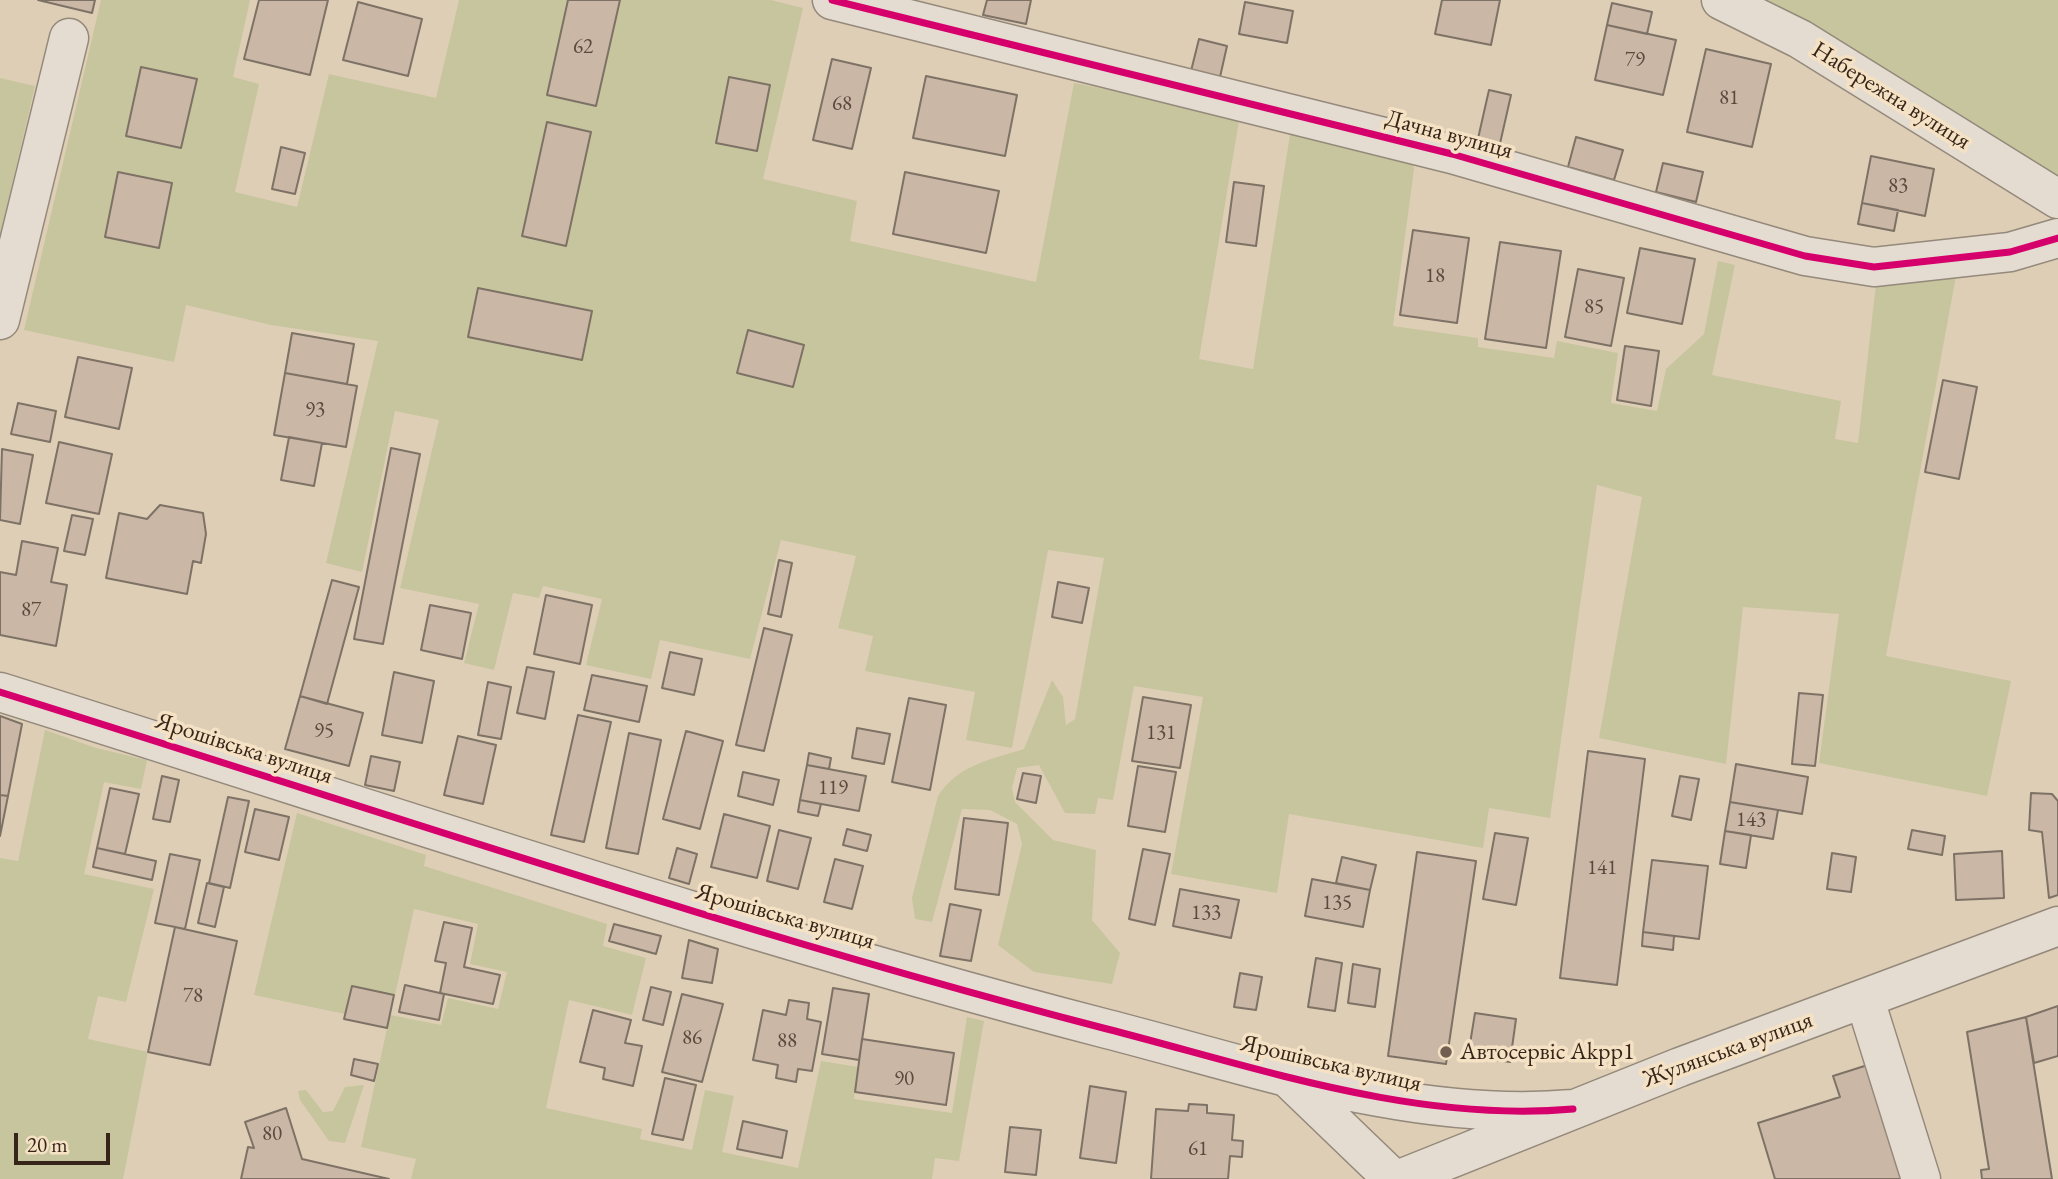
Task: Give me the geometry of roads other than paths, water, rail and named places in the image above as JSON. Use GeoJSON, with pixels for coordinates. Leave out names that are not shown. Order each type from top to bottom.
{"type":"FeatureCollection","features":[{"type":"Feature","properties":{"kind":"street","name":"Дачна вулиця"},"geometry":{"type":"LineString","coordinates":[[832,0],[1452,154],[1805,256],[1874,267],[2010,252],[2058,238]]}},
{"type":"Feature","properties":{"kind":"street","name":"Набережна вулиця"},"geometry":{"type":"LineString","coordinates":[[1721,0],[1800,39],[2058,199]]}},
{"type":"Feature","properties":{"kind":"street"},"geometry":{"type":"LineString","coordinates":[[0,320],[69,38]]}},
{"type":"Feature","properties":{"kind":"street","name":"Ярошівська вулиця"},"geometry":{"type":"LineString","coordinates":[[0,692],[609,885],[1023,1007],[1285,1075],[1447,1109],[1519,1114],[1573,1109]]}},
{"type":"Feature","properties":{"kind":"street","name":"Жулянська вулиця"},"geometry":{"type":"LineString","coordinates":[[1400,1179],[1573,1109],[2058,926]]}},
{"type":"Feature","properties":{"kind":"street"},"geometry":{"type":"LineString","coordinates":[[1865,1000],[1921,1179]]}},
{"type":"Feature","properties":{"kind":"street","name":"Ярошівська вулиця"},"geometry":{"type":"LineString","coordinates":[[1285,1075],[1392,1179]]}},
{"type":"Feature","properties":{"kind":"place","name":"Автосервіс Akpp1"},"geometry":{"type":"Point","coordinates":[1446,1052]}}]}
